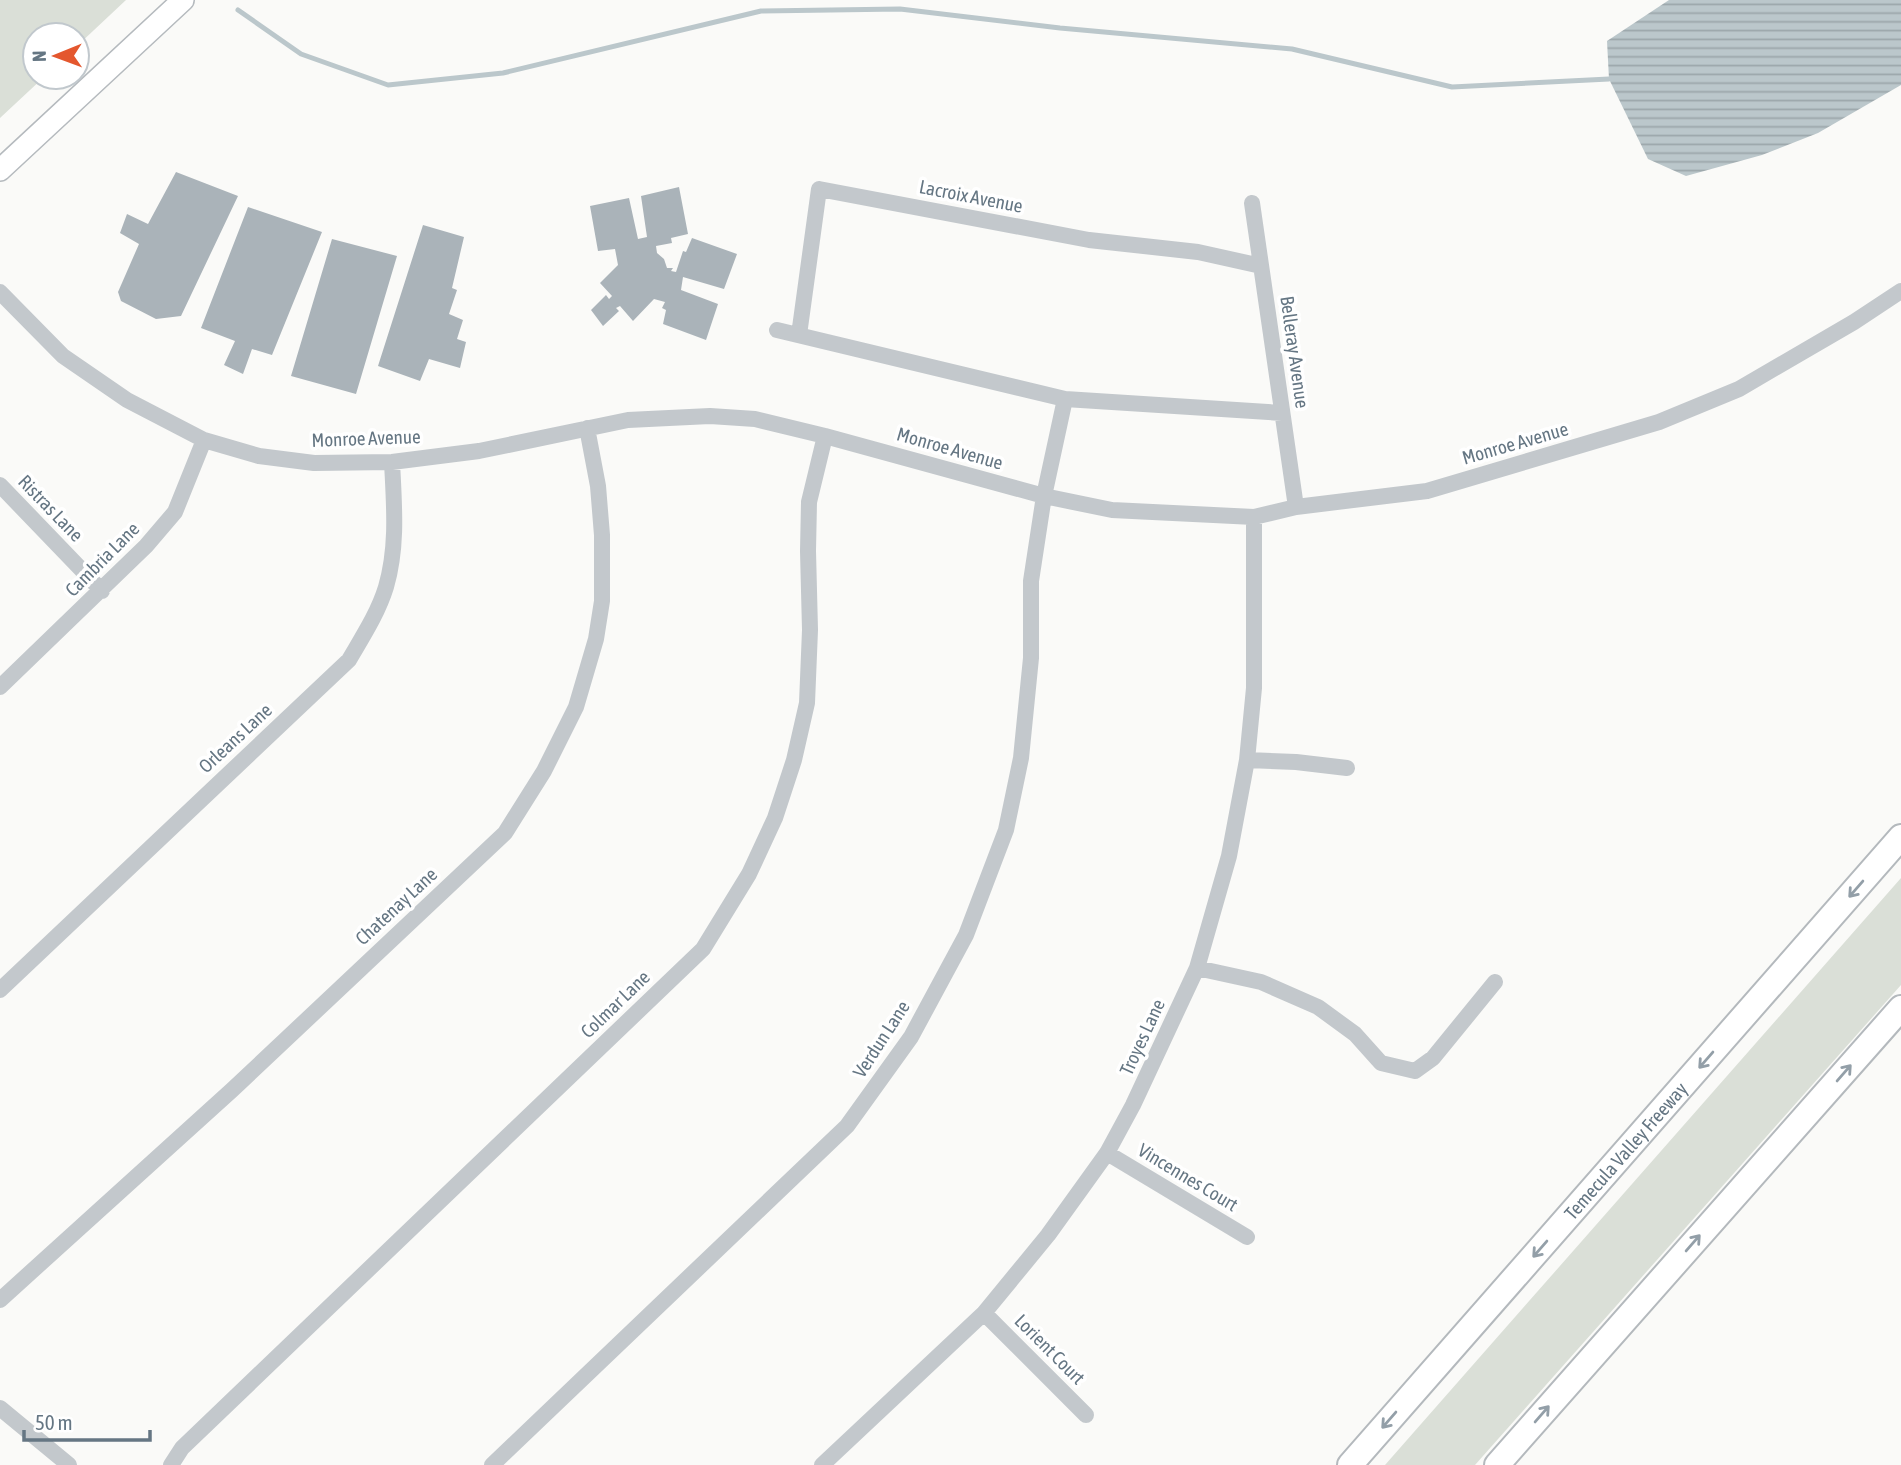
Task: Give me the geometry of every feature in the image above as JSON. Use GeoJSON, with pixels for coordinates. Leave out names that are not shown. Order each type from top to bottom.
{"type":"FeatureCollection","features":[{"type":"Feature","properties":{"kind":"highway","name":"Temecula Valley Freeway"},"geometry":{"type":"LineString","coordinates":[[1350,1465],[1901,837]]}},
{"type":"Feature","properties":{"kind":"highway"},"geometry":{"type":"LineString","coordinates":[[1497,1465],[1901,1008]]}},
{"type":"Feature","properties":{"kind":"main road"},"geometry":{"type":"LineString","coordinates":[[0,170],[183,0]]}},
{"type":"Feature","properties":{"kind":"street","name":"Lacroix Avenue"},"geometry":{"type":"LineString","coordinates":[[799,335],[819,189],[1088,240],[1198,252],[1261,266]]}},
{"type":"Feature","properties":{"kind":"street","name":"Belleray Avenue"},"geometry":{"type":"LineString","coordinates":[[1252,203],[1296,507]]}},
{"type":"Feature","properties":{"kind":"street","name":"Monroe Avenue"},"geometry":{"type":"LineString","coordinates":[[0,292],[63,356],[127,400],[204,440],[259,456],[314,463],[392,462],[479,451],[628,420],[710,416],[755,419],[1044,496],[1112,510],[1254,517],[1296,507],[1427,491],[1659,422],[1738,389],[1854,322],[1901,291]]}},
{"type":"Feature","properties":{"kind":"street"},"geometry":{"type":"LineString","coordinates":[[778,330],[1065,399],[1282,413]]}},
{"type":"Feature","properties":{"kind":"street","name":"Verdun Lane"},"geometry":{"type":"LineString","coordinates":[[492,1465],[846,1126],[911,1037],[966,935],[1006,830],[1021,758],[1031,658],[1031,581],[1044,496],[1065,399]]}},
{"type":"Feature","properties":{"kind":"street","name":"Chatenay Lane"},"geometry":{"type":"LineString","coordinates":[[0,1300],[232,1090],[505,833],[544,771],[576,707],[596,639],[602,601],[602,536],[598,486],[587,428]]}},
{"type":"Feature","properties":{"kind":"street","name":"Colmar Lane"},"geometry":{"type":"LineString","coordinates":[[171,1465],[183,1448],[703,949],[749,874],[775,818],[794,760],[807,703],[810,630],[807,551],[809,502],[825,436]]}},
{"type":"Feature","properties":{"kind":"street","name":"Cambria Lane"},"geometry":{"type":"LineString","coordinates":[[0,687],[146,547],[175,512],[204,440]]}},
{"type":"Feature","properties":{"kind":"street","name":"Orleans Lane"},"geometry":{"type":"LineString","coordinates":[[0,990],[349,660],[371,622],[386,587],[395,525],[392,462]]}},
{"type":"Feature","properties":{"kind":"street","name":"Ristras Lane"},"geometry":{"type":"LineString","coordinates":[[0,485],[102,591]]}},
{"type":"Feature","properties":{"kind":"street","name":"Troyes Lane"},"geometry":{"type":"LineString","coordinates":[[822,1465],[984,1313],[1048,1236],[1107,1153],[1139,1093],[1197,968],[1229,856],[1247,760],[1254,688],[1254,517]]}},
{"type":"Feature","properties":{"kind":"street"},"geometry":{"type":"LineString","coordinates":[[1247,760],[1347,768]]}},
{"type":"Feature","properties":{"kind":"street"},"geometry":{"type":"LineString","coordinates":[[1197,968],[1261,982],[1318,1007],[1355,1034],[1381,1063],[1415,1071],[1433,1058],[1495,982]]}},
{"type":"Feature","properties":{"kind":"street","name":"Vincennes Court"},"geometry":{"type":"LineString","coordinates":[[1107,1153],[1247,1237]]}},
{"type":"Feature","properties":{"kind":"street","name":"Lorient Court"},"geometry":{"type":"LineString","coordinates":[[984,1313],[1086,1415]]}},
{"type":"Feature","properties":{"kind":"street"},"geometry":{"type":"LineString","coordinates":[[0,1408],[69,1465]]}},
{"type":"Feature","properties":{"kind":"shaded area"},"geometry":{"type":"Polygon","coordinates":[[[0,0],[126,0],[91,33],[91,21],[21,21],[21,91],[29,91],[0,118],[0,0]]]}},
{"type":"Feature","properties":{"kind":"shaded area"},"geometry":{"type":"Polygon","coordinates":[[[1669,0],[1901,0],[1901,85],[1818,133],[1762,155],[1686,176],[1648,159],[1609,79],[1607,41],[1669,0]]]}},
{"type":"Feature","properties":{"kind":"shaded area"},"geometry":{"type":"Polygon","coordinates":[[[1901,878],[1901,985],[1475,1465],[1385,1465],[1901,878]]]}},
{"type":"Feature","properties":{"kind":"building"},"geometry":{"type":"Polygon","coordinates":[[[176,172],[238,196],[181,316],[156,319],[121,301],[118,292],[139,244],[120,233],[127,214],[148,224],[176,172]]]}},
{"type":"Feature","properties":{"kind":"building"},"geometry":{"type":"Polygon","coordinates":[[[679,187],[688,234],[671,238],[672,243],[656,246],[657,253],[664,259],[667,268],[673,268],[671,271],[676,272],[683,251],[686,252],[692,238],[737,254],[724,289],[683,277],[681,290],[718,304],[706,340],[663,324],[666,310],[662,308],[665,302],[654,299],[633,321],[620,306],[616,308],[619,311],[603,326],[591,310],[606,295],[609,299],[612,296],[600,283],[618,265],[615,249],[598,251],[590,206],[629,198],[638,239],[647,237],[641,196],[679,187]]]}},
{"type":"Feature","properties":{"kind":"building"},"geometry":{"type":"Polygon","coordinates":[[[248,207],[322,232],[272,355],[252,349],[243,374],[224,365],[235,341],[201,328],[248,207]]]}},
{"type":"Feature","properties":{"kind":"building"},"geometry":{"type":"Polygon","coordinates":[[[423,225],[464,237],[452,288],[457,290],[449,314],[463,320],[457,339],[466,342],[460,368],[429,359],[420,381],[378,366],[423,225]]]}},
{"type":"Feature","properties":{"kind":"building"},"geometry":{"type":"Polygon","coordinates":[[[332,239],[397,256],[356,394],[291,376],[332,239]]]}},
{"type":"Feature","properties":{"kind":"waterway"},"geometry":{"type":"LineString","coordinates":[[238,10],[301,54],[388,85],[503,73],[761,11],[900,9],[1060,28],[1292,49],[1452,87],[1609,79]]}}]}
